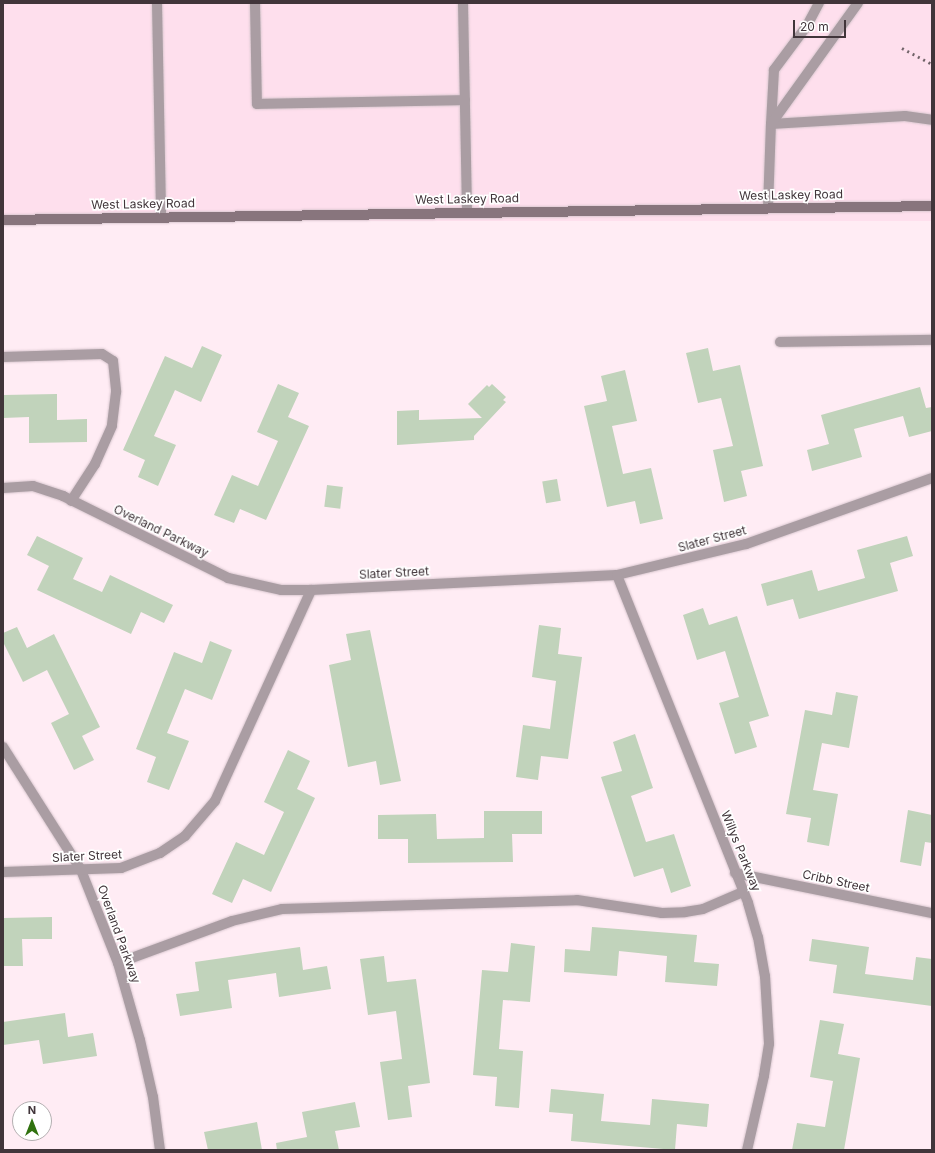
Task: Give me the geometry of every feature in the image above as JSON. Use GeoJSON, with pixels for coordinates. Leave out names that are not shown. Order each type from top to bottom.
{"type":"FeatureCollection","features":[{"type":"Feature","properties":{"kind":"main road","name":"West Laskey Road"},"geometry":{"type":"LineString","coordinates":[[3,220],[932,206]]}},
{"type":"Feature","properties":{"kind":"street"},"geometry":{"type":"LineString","coordinates":[[157,3],[161,217]]}},
{"type":"Feature","properties":{"kind":"street"},"geometry":{"type":"LineString","coordinates":[[255,3],[257,104],[465,100]]}},
{"type":"Feature","properties":{"kind":"street"},"geometry":{"type":"LineString","coordinates":[[463,3],[467,212]]}},
{"type":"Feature","properties":{"kind":"street"},"geometry":{"type":"LineString","coordinates":[[768,208],[774,70],[806,27],[819,3]]}},
{"type":"Feature","properties":{"kind":"street"},"geometry":{"type":"LineString","coordinates":[[771,124],[858,3]]}},
{"type":"Feature","properties":{"kind":"street"},"geometry":{"type":"LineString","coordinates":[[771,124],[905,116],[932,120]]}},
{"type":"Feature","properties":{"kind":"street"},"geometry":{"type":"LineString","coordinates":[[780,342],[932,340]]}},
{"type":"Feature","properties":{"kind":"street"},"geometry":{"type":"LineString","coordinates":[[3,357],[102,354],[113,361],[116,392],[112,426],[95,464],[71,501]]}},
{"type":"Feature","properties":{"kind":"street","name":"Slater Street"},"geometry":{"type":"LineString","coordinates":[[3,872],[114,869],[131,866],[160,853],[197,825],[215,801],[311,590],[617,575],[746,544],[932,478]]}},
{"type":"Feature","properties":{"kind":"street","name":"Overland Parkway"},"geometry":{"type":"LineString","coordinates":[[3,488],[33,486],[71,501],[228,578],[281,590],[311,590]]}},
{"type":"Feature","properties":{"kind":"street","name":"Willys Parkway"},"geometry":{"type":"LineString","coordinates":[[617,575],[743,892],[758,937],[769,1013],[769,1044],[764,1076],[747,1150]]}},
{"type":"Feature","properties":{"kind":"street","name":"Overland Parkway"},"geometry":{"type":"LineString","coordinates":[[3,747],[81,870],[118,963],[153,1097],[160,1150]]}},
{"type":"Feature","properties":{"kind":"street","name":"Cribb Street"},"geometry":{"type":"LineString","coordinates":[[735,873],[932,913]]}},
{"type":"Feature","properties":{"kind":"street"},"geometry":{"type":"LineString","coordinates":[[118,963],[232,921],[282,909],[577,900],[662,913],[685,912],[703,909],[743,892]]}},
{"type":"Feature","properties":{"kind":"shaded area"},"geometry":{"type":"Polygon","coordinates":[[[3,3],[932,3],[932,221],[3,221],[3,3]]]}},
{"type":"Feature","properties":{"kind":"building"},"geometry":{"type":"Polygon","coordinates":[[[202,346],[222,355],[201,402],[175,390],[154,436],[176,445],[158,486],[138,477],[145,460],[123,450],[165,356],[192,368],[202,346]]]}},
{"type":"Feature","properties":{"kind":"building"},"geometry":{"type":"Polygon","coordinates":[[[708,348],[713,371],[740,365],[763,466],[741,471],[747,496],[724,502],[713,450],[733,446],[721,398],[698,403],[686,353],[708,348]]]}},
{"type":"Feature","properties":{"kind":"building"},"geometry":{"type":"Polygon","coordinates":[[[625,370],[637,421],[612,426],[623,474],[651,468],[663,519],[640,524],[635,501],[607,507],[584,406],[607,401],[601,376],[625,370]]]}},
{"type":"Feature","properties":{"kind":"building"},"geometry":{"type":"Polygon","coordinates":[[[278,384],[299,393],[288,417],[309,426],[266,520],[240,509],[234,523],[214,515],[232,475],[258,486],[278,441],[257,432],[278,384]]]}},
{"type":"Feature","properties":{"kind":"building"},"geometry":{"type":"Polygon","coordinates":[[[492,384],[506,397],[503,400],[506,402],[474,436],[474,440],[397,445],[397,411],[419,410],[419,420],[482,418],[468,404],[487,385],[489,387],[492,384]]]}},
{"type":"Feature","properties":{"kind":"building"},"geometry":{"type":"Polygon","coordinates":[[[920,387],[926,408],[932,407],[932,431],[909,437],[903,416],[854,429],[862,457],[812,471],[807,450],[829,444],[821,415],[920,387]]]}},
{"type":"Feature","properties":{"kind":"building"},"geometry":{"type":"Polygon","coordinates":[[[57,394],[57,420],[87,419],[87,442],[29,443],[29,417],[3,418],[3,395],[57,394]]]}},
{"type":"Feature","properties":{"kind":"building"},"geometry":{"type":"Polygon","coordinates":[[[557,479],[561,501],[546,503],[542,482],[557,479]]]}},
{"type":"Feature","properties":{"kind":"building"},"geometry":{"type":"Polygon","coordinates":[[[327,485],[343,487],[340,509],[324,507],[327,485]]]}},
{"type":"Feature","properties":{"kind":"building"},"geometry":{"type":"Polygon","coordinates":[[[37,536],[83,558],[73,579],[102,592],[110,575],[173,605],[164,623],[141,612],[131,634],[37,590],[49,566],[27,555],[37,536]]]}},
{"type":"Feature","properties":{"kind":"building"},"geometry":{"type":"Polygon","coordinates":[[[907,536],[913,556],[890,563],[898,591],[799,619],[793,599],[767,606],[761,584],[812,570],[818,591],[865,578],[857,550],[907,536]]]}},
{"type":"Feature","properties":{"kind":"building"},"geometry":{"type":"Polygon","coordinates":[[[703,608],[709,625],[737,616],[769,716],[749,722],[757,747],[735,754],[719,703],[739,697],[725,651],[697,660],[683,615],[703,608]]]}},
{"type":"Feature","properties":{"kind":"building"},"geometry":{"type":"Polygon","coordinates":[[[539,625],[561,628],[558,654],[582,657],[568,759],[541,756],[538,780],[516,777],[523,725],[550,729],[556,681],[532,677],[539,625]]]}},
{"type":"Feature","properties":{"kind":"building"},"geometry":{"type":"Polygon","coordinates":[[[17,627],[27,648],[54,634],[100,727],[82,736],[94,760],[74,770],[51,723],[69,714],[47,670],[23,682],[3,642],[3,633],[17,627]]]}},
{"type":"Feature","properties":{"kind":"building"},"geometry":{"type":"Polygon","coordinates":[[[370,630],[401,781],[380,785],[376,761],[348,767],[329,665],[351,660],[346,634],[370,630]]]}},
{"type":"Feature","properties":{"kind":"building"},"geometry":{"type":"Polygon","coordinates":[[[210,641],[232,650],[212,700],[185,689],[167,733],[189,741],[169,790],[147,782],[156,757],[136,749],[174,652],[202,663],[210,641]]]}},
{"type":"Feature","properties":{"kind":"building"},"geometry":{"type":"Polygon","coordinates":[[[836,692],[858,696],[849,748],[822,743],[813,790],[838,794],[829,846],[807,842],[811,818],[786,814],[805,710],[832,715],[836,692]]]}},
{"type":"Feature","properties":{"kind":"building"},"geometry":{"type":"Polygon","coordinates":[[[635,734],[653,788],[631,796],[646,842],[674,834],[691,886],[671,893],[663,868],[634,877],[601,777],[622,771],[613,742],[635,734]]]}},
{"type":"Feature","properties":{"kind":"building"},"geometry":{"type":"Polygon","coordinates":[[[288,750],[310,761],[297,789],[315,798],[271,892],[243,879],[232,903],[212,894],[236,842],[264,855],[284,812],[264,802],[288,750]]]}},
{"type":"Feature","properties":{"kind":"building"},"geometry":{"type":"Polygon","coordinates":[[[908,810],[932,815],[932,843],[925,842],[921,866],[900,862],[908,810]]]}},
{"type":"Feature","properties":{"kind":"building"},"geometry":{"type":"Polygon","coordinates":[[[484,811],[542,811],[542,834],[512,834],[513,862],[408,863],[408,839],[378,839],[378,815],[436,814],[437,839],[484,838],[484,811]]]}},
{"type":"Feature","properties":{"kind":"building"},"geometry":{"type":"Polygon","coordinates":[[[52,917],[52,939],[22,939],[23,966],[3,966],[3,918],[52,917]]]}},
{"type":"Feature","properties":{"kind":"building"},"geometry":{"type":"Polygon","coordinates":[[[592,927],[697,935],[694,962],[719,964],[717,986],[665,982],[667,956],[619,951],[617,976],[564,972],[565,949],[590,951],[592,927]]]}},
{"type":"Feature","properties":{"kind":"building"},"geometry":{"type":"Polygon","coordinates":[[[812,939],[869,947],[865,974],[913,980],[916,957],[932,959],[932,1006],[833,993],[837,965],[809,961],[812,939]]]}},
{"type":"Feature","properties":{"kind":"building"},"geometry":{"type":"Polygon","coordinates":[[[511,943],[535,946],[530,1002],[503,1000],[499,1049],[523,1051],[519,1108],[495,1106],[497,1077],[473,1075],[482,970],[508,972],[511,943]]]}},
{"type":"Feature","properties":{"kind":"building"},"geometry":{"type":"Polygon","coordinates":[[[300,947],[303,970],[327,966],[331,989],[279,997],[276,973],[228,980],[232,1008],[180,1016],[176,994],[199,991],[195,962],[300,947]]]}},
{"type":"Feature","properties":{"kind":"building"},"geometry":{"type":"Polygon","coordinates":[[[384,956],[387,982],[416,979],[430,1083],[408,1086],[412,1117],[388,1120],[380,1062],[402,1059],[396,1011],[368,1015],[360,959],[384,956]]]}},
{"type":"Feature","properties":{"kind":"building"},"geometry":{"type":"Polygon","coordinates":[[[65,1013],[68,1037],[93,1033],[97,1056],[43,1064],[39,1040],[3,1045],[3,1022],[65,1013]]]}},
{"type":"Feature","properties":{"kind":"building"},"geometry":{"type":"Polygon","coordinates":[[[820,1020],[844,1024],[838,1054],[860,1058],[844,1150],[792,1150],[797,1123],[825,1127],[833,1081],[810,1077],[820,1020]]]}},
{"type":"Feature","properties":{"kind":"building"},"geometry":{"type":"Polygon","coordinates":[[[551,1089],[604,1094],[601,1121],[650,1125],[652,1099],[709,1104],[707,1127],[677,1124],[675,1150],[571,1141],[573,1114],[549,1112],[551,1089]]]}},
{"type":"Feature","properties":{"kind":"building"},"geometry":{"type":"Polygon","coordinates":[[[355,1102],[360,1127],[335,1131],[339,1150],[277,1150],[276,1143],[307,1137],[302,1112],[355,1102]]]}},
{"type":"Feature","properties":{"kind":"building"},"geometry":{"type":"Polygon","coordinates":[[[257,1122],[262,1150],[208,1150],[204,1132],[257,1122]]]}},
{"type":"Feature","properties":{"kind":"railway"},"geometry":{"type":"LineString","coordinates":[[902,48],[932,64]]}}]}
